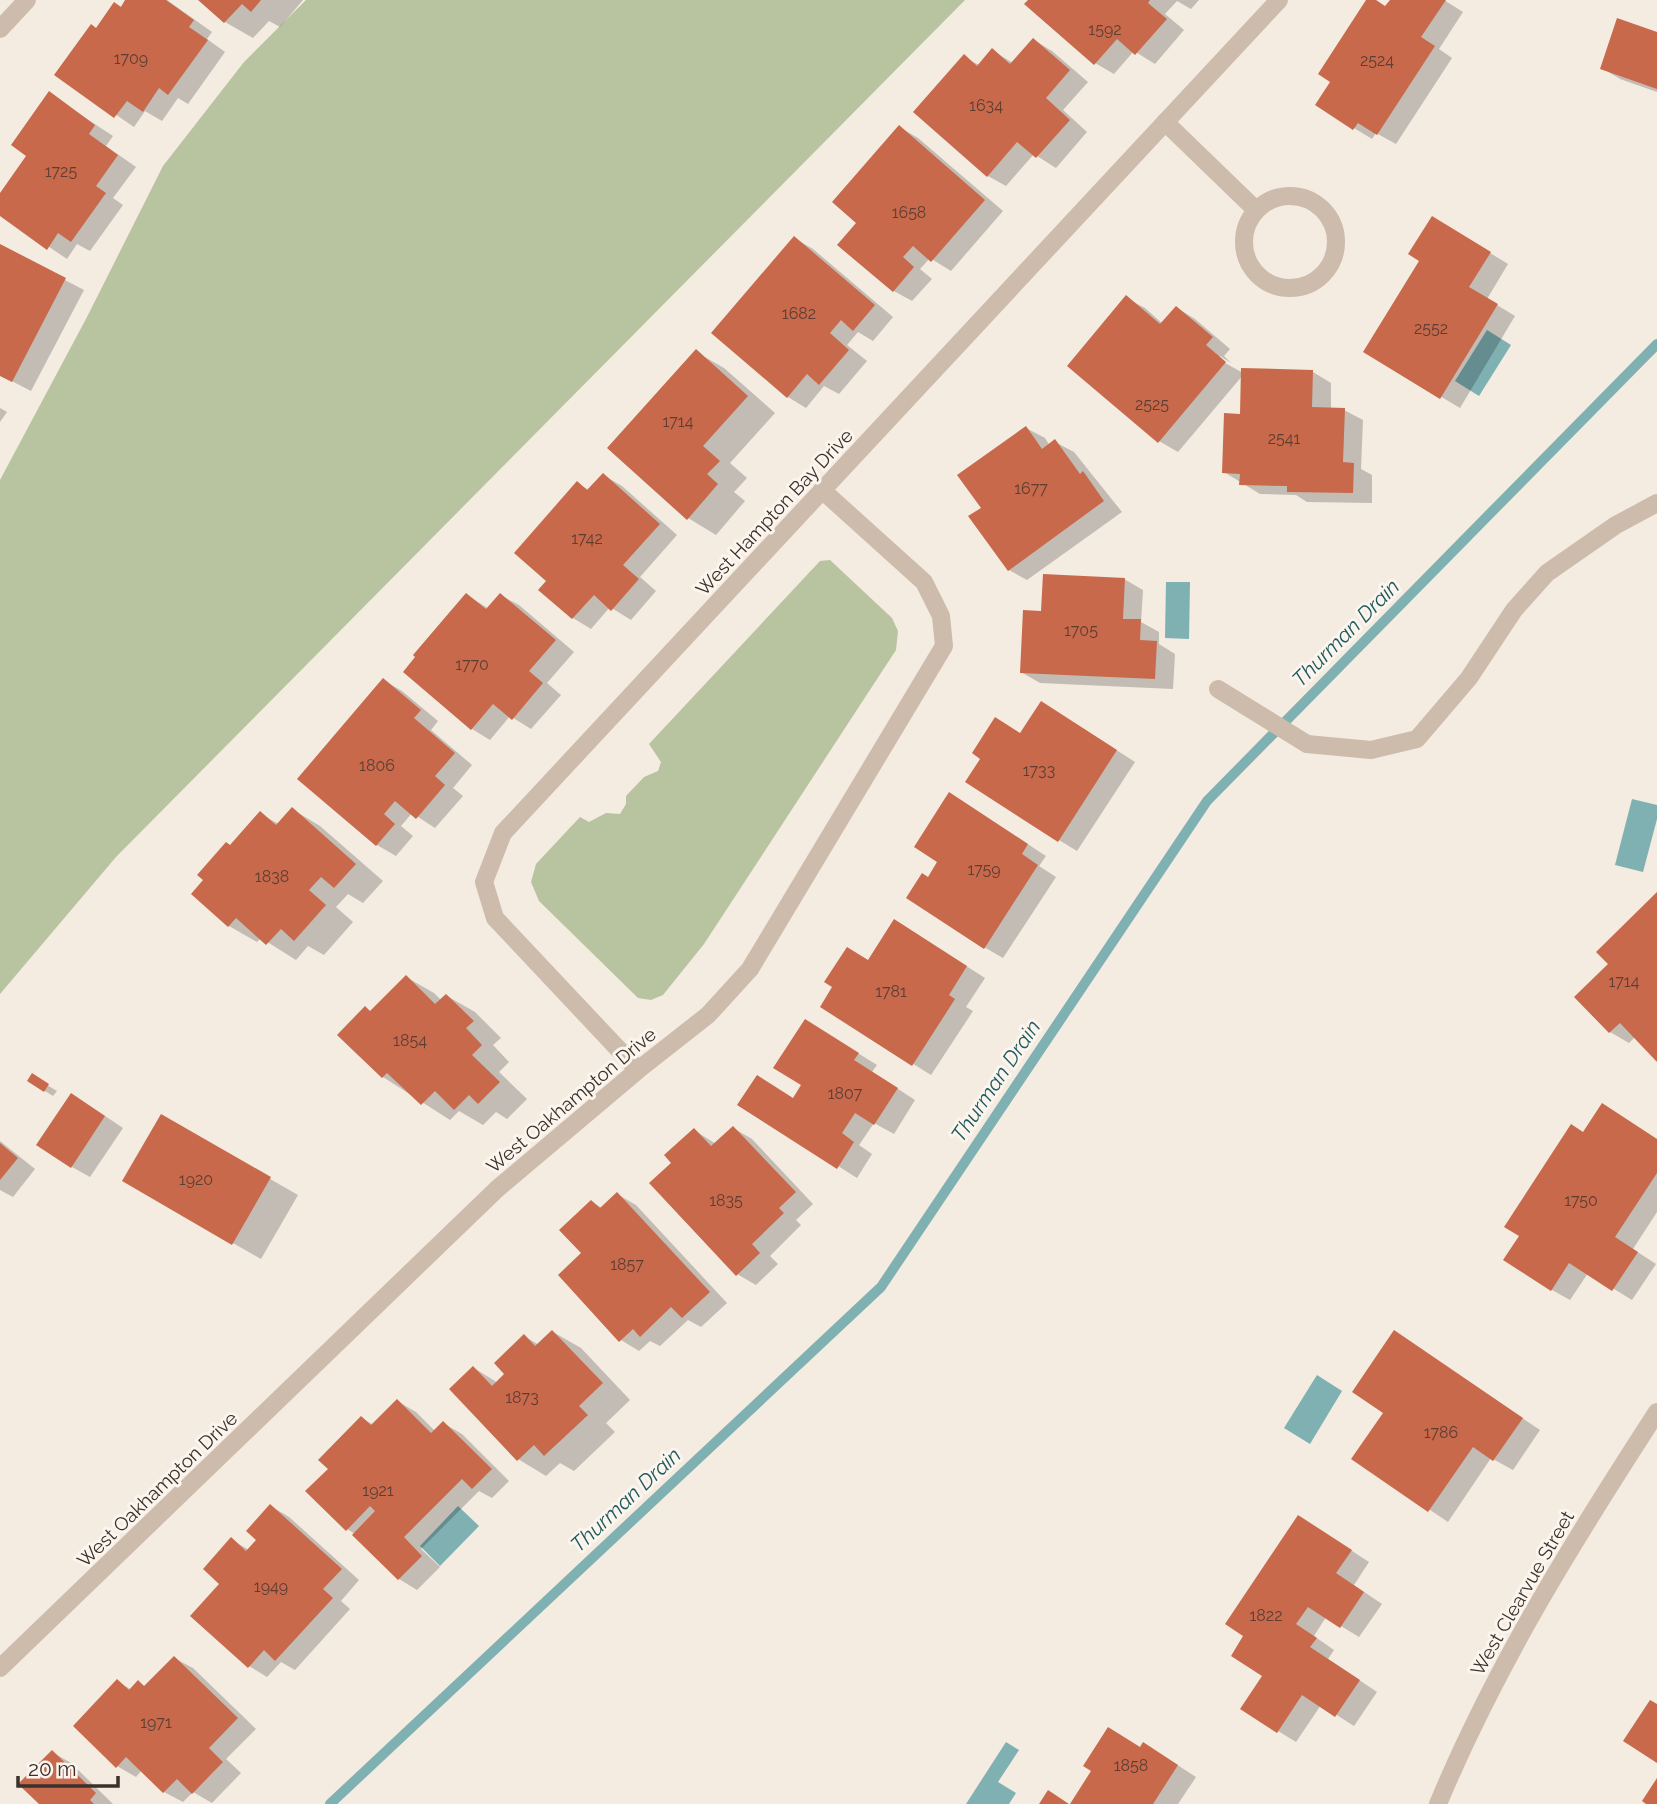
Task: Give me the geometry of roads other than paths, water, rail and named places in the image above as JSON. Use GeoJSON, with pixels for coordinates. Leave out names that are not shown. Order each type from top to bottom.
{"type":"FeatureCollection","features":[{"type":"Feature","properties":{"kind":"street"},"geometry":{"type":"LineString","coordinates":[[0,29],[27,0]]}},
{"type":"Feature","properties":{"kind":"street","name":"West Hampton Bay Drive"},"geometry":{"type":"LineString","coordinates":[[638,1070],[495,918],[484,882],[503,833],[1279,0]]}},
{"type":"Feature","properties":{"kind":"street"},"geometry":{"type":"LineString","coordinates":[[1165,122],[1256,210]]}},
{"type":"Feature","properties":{"kind":"street"},"geometry":{"type":"LineString","coordinates":[[1296,195],[1321,208],[1330,219],[1335,233],[1331,261],[1322,274],[1309,284],[1294,288],[1278,286],[1264,280],[1252,269],[1245,254],[1243,239],[1247,223],[1256,210],[1281,196],[1296,195]]}},
{"type":"Feature","properties":{"kind":"street","name":"West Oakhampton Drive"},"geometry":{"type":"LineString","coordinates":[[0,1668],[497,1189],[638,1070],[708,1015],[750,969],[944,646],[941,616],[924,582],[822,490]]}},
{"type":"Feature","properties":{"kind":"street"},"geometry":{"type":"LineString","coordinates":[[1218,689],[1307,744],[1371,750],[1417,738],[1469,678],[1514,610],[1548,573],[1616,525],[1657,503]]}},
{"type":"Feature","properties":{"kind":"street","name":"West Clearvue Street"},"geometry":{"type":"LineString","coordinates":[[1438,1804],[1462,1747],[1518,1636],[1582,1528],[1657,1412]]}},
{"type":"Feature","properties":{"kind":"water"},"geometry":{"type":"Polygon","coordinates":[[[1487,330],[1511,345],[1479,396],[1455,381],[1487,330]]]}},
{"type":"Feature","properties":{"kind":"water"},"geometry":{"type":"Polygon","coordinates":[[[1166,582],[1190,582],[1189,639],[1165,638],[1166,582]]]}},
{"type":"Feature","properties":{"kind":"water"},"geometry":{"type":"Polygon","coordinates":[[[1632,799],[1657,805],[1657,819],[1643,872],[1615,865],[1632,799]]]}},
{"type":"Feature","properties":{"kind":"water"},"geometry":{"type":"Polygon","coordinates":[[[1317,1375],[1342,1391],[1310,1444],[1284,1428],[1317,1375]]]}},
{"type":"Feature","properties":{"kind":"water"},"geometry":{"type":"Polygon","coordinates":[[[458,1506],[479,1526],[440,1566],[420,1546],[458,1506]]]}},
{"type":"Feature","properties":{"kind":"water"},"geometry":{"type":"Polygon","coordinates":[[[1006,1742],[1019,1750],[998,1782],[1016,1793],[1009,1804],[966,1804],[1006,1742]]]}},
{"type":"Feature","properties":{"kind":"waterway","name":"Thurman Drain"},"geometry":{"type":"LineString","coordinates":[[330,1804],[881,1287],[1207,801],[1657,344]]}}]}
